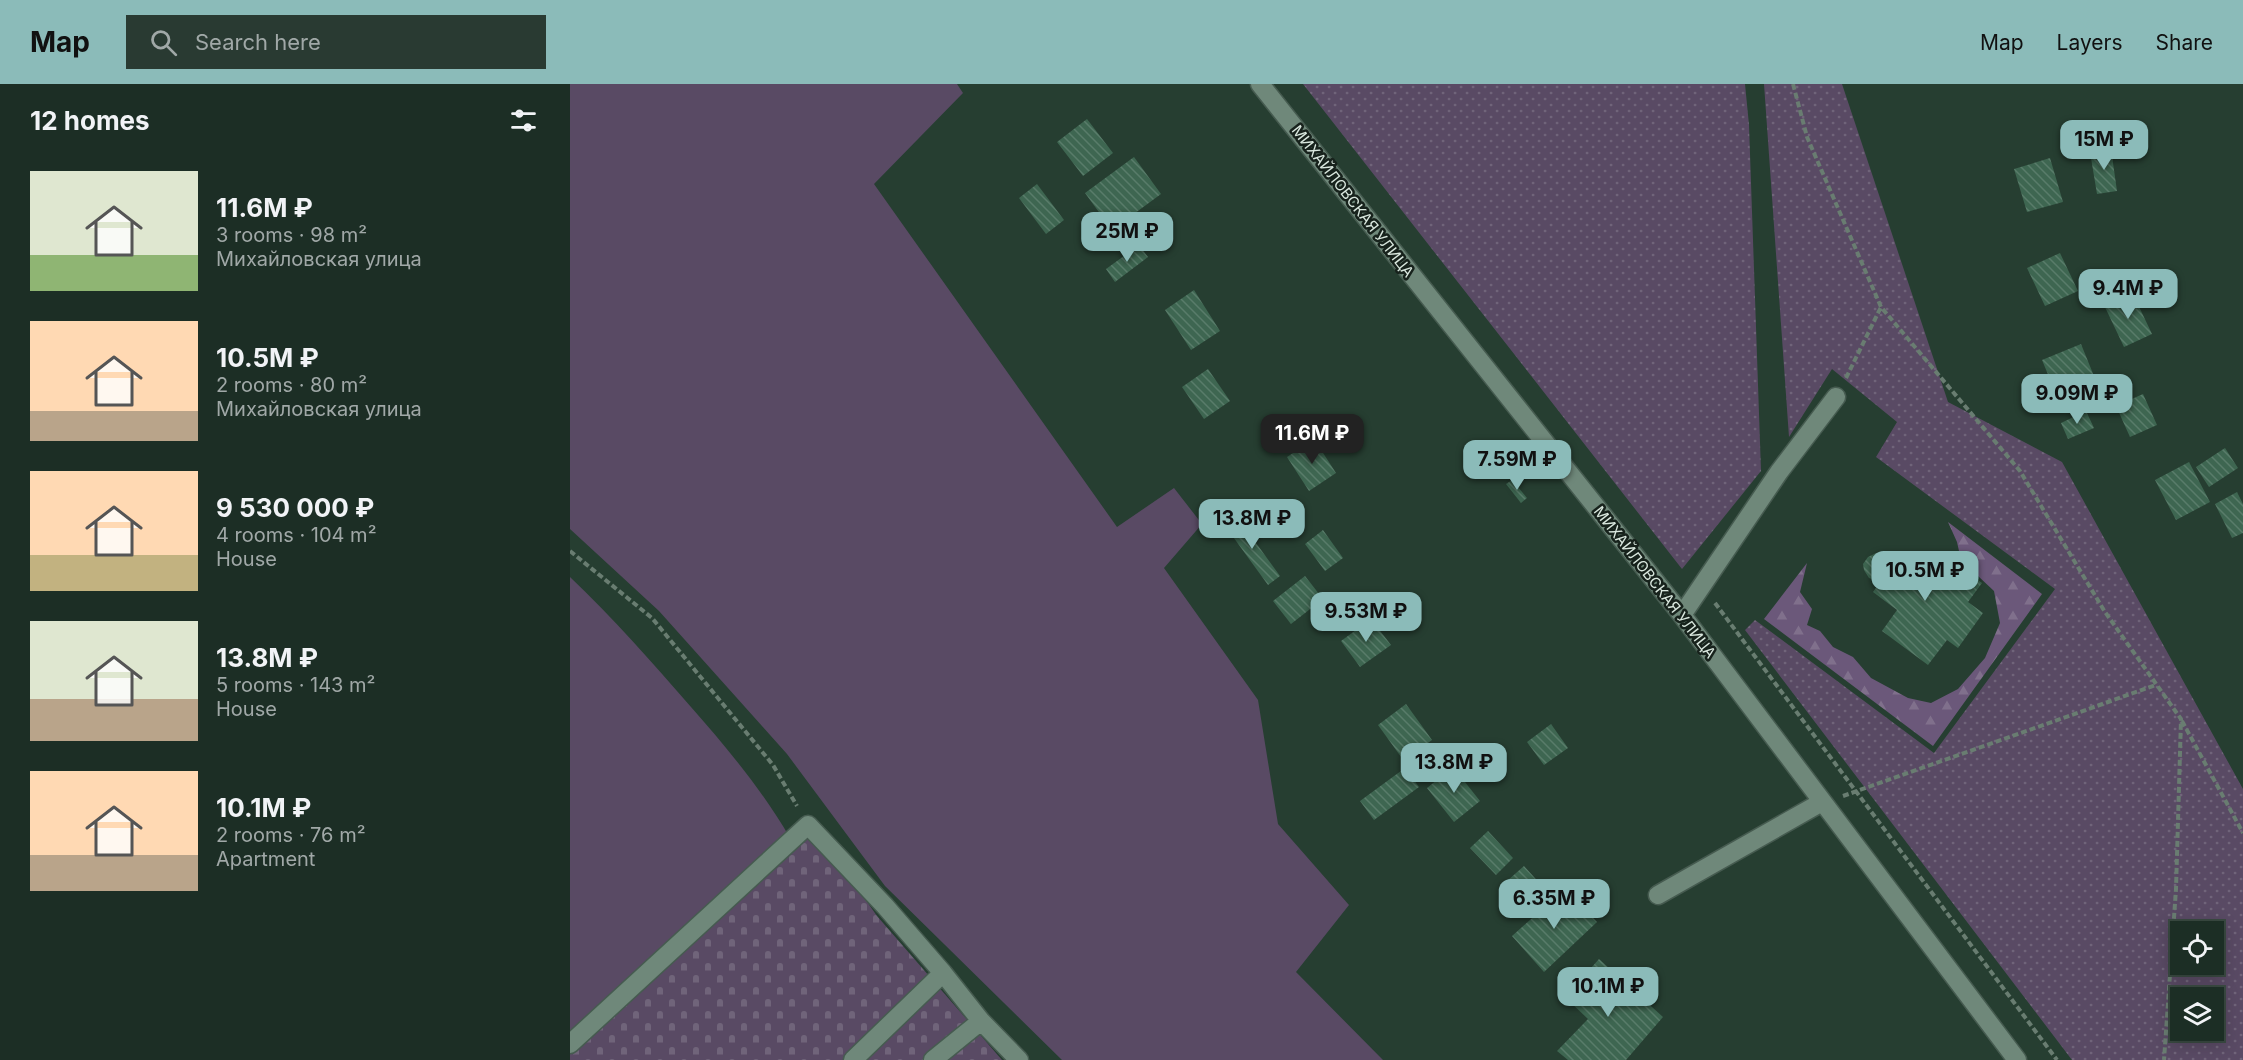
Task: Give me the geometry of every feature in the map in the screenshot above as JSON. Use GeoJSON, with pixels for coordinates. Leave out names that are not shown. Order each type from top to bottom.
{"type":"FeatureCollection","features":[{"type":"Feature","properties":{"kind":"street","name":"МИХАЙЛОВСКАЯ УЛИЦА"},"geometry":{"type":"LineString","coordinates":[[1260,84],[1682,615],[2017,1060]]}},
{"type":"Feature","properties":{"kind":"street"},"geometry":{"type":"LineString","coordinates":[[1682,615],[1779,472],[1836,397]]}},
{"type":"Feature","properties":{"kind":"street"},"geometry":{"type":"LineString","coordinates":[[1658,895],[1822,802]]}},
{"type":"Feature","properties":{"kind":"street"},"geometry":{"type":"LineString","coordinates":[[570,1044],[808,825],[885,906],[943,973],[981,1022],[1019,1060]]}},
{"type":"Feature","properties":{"kind":"street"},"geometry":{"type":"LineString","coordinates":[[854,1060],[943,973]]}},
{"type":"Feature","properties":{"kind":"street"},"geometry":{"type":"LineString","coordinates":[[933,1060],[981,1022]]}},
{"type":"Feature","properties":{"kind":"path"},"geometry":{"type":"LineString","coordinates":[[1793,84],[1807,137],[1881,307],[2020,471],[2105,612],[2181,719],[2243,833]]}},
{"type":"Feature","properties":{"kind":"path"},"geometry":{"type":"LineString","coordinates":[[1836,397],[1881,307]]}},
{"type":"Feature","properties":{"kind":"path"},"geometry":{"type":"LineString","coordinates":[[570,551],[652,618],[773,765],[808,825]]}},
{"type":"Feature","properties":{"kind":"path"},"geometry":{"type":"LineString","coordinates":[[1702,586],[2057,1060]]}},
{"type":"Feature","properties":{"kind":"path"},"geometry":{"type":"LineString","coordinates":[[1822,802],[2157,685]]}},
{"type":"Feature","properties":{"kind":"path"},"geometry":{"type":"LineString","coordinates":[[2164,1060],[2176,889],[2181,719]]}},
{"type":"Feature","properties":{"kind":"green space"},"geometry":{"type":"Polygon","coordinates":[[[570,84],[957,84],[963,93],[874,184],[1117,527],[1174,488],[1202,524],[1164,568],[1258,700],[1278,824],[1349,905],[1296,972],[1383,1060],[1062,1060],[885,886],[787,754],[659,611],[570,529],[570,84]]]}},
{"type":"Feature","properties":{"kind":"green space"},"geometry":{"type":"Polygon","coordinates":[[[1303,84],[1745,84],[1749,125],[1761,471],[1682,569],[1303,84]]]}},
{"type":"Feature","properties":{"kind":"green space"},"geometry":{"type":"Polygon","coordinates":[[[1764,84],[1842,84],[1948,402],[2062,462],[2243,789],[2243,1060],[2072,1060],[1745,630],[1755,620],[1934,753],[2055,589],[1876,457],[1897,422],[1832,369],[1789,437],[1764,84]]]}},
{"type":"Feature","properties":{"kind":"green space"},"geometry":{"type":"Polygon","coordinates":[[[1948,522],[2042,594],[1933,746],[1764,619],[1807,563],[1800,592],[1812,609],[1807,625],[1820,631],[1833,647],[1853,657],[1871,678],[1908,698],[1931,703],[1958,689],[1985,658],[2000,623],[1994,591],[1961,560],[1957,542],[1948,522]]]}},
{"type":"Feature","properties":{"kind":"green space"},"geometry":{"type":"Polygon","coordinates":[[[570,577],[662,673],[718,738],[744,770],[790,838],[570,1032],[570,577]]]}},
{"type":"Feature","properties":{"kind":"green space"},"geometry":{"type":"Polygon","coordinates":[[[815,828],[877,916],[1002,1060],[570,1060],[570,1045],[815,828]]]}},
{"type":"Feature","properties":{"kind":"building"},"geometry":{"type":"Polygon","coordinates":[[[1087,119],[1113,153],[1083,176],[1057,142],[1087,119]]]}},
{"type":"Feature","properties":{"kind":"building"},"geometry":{"type":"Polygon","coordinates":[[[2111,149],[2117,191],[2097,194],[2090,152],[2111,149]]]}},
{"type":"Feature","properties":{"kind":"building"},"geometry":{"type":"Polygon","coordinates":[[[1134,157],[1161,194],[1112,230],[1085,193],[1134,157]]]}},
{"type":"Feature","properties":{"kind":"building"},"geometry":{"type":"Polygon","coordinates":[[[2050,158],[2063,202],[2027,212],[2014,169],[2050,158]]]}},
{"type":"Feature","properties":{"kind":"building"},"geometry":{"type":"Polygon","coordinates":[[[1037,184],[1064,220],[1046,234],[1019,198],[1037,184]]]}},
{"type":"Feature","properties":{"kind":"building"},"geometry":{"type":"Polygon","coordinates":[[[1139,245],[1148,257],[1115,282],[1106,269],[1139,245]]]}},
{"type":"Feature","properties":{"kind":"building"},"geometry":{"type":"Polygon","coordinates":[[[2060,253],[2078,291],[2045,306],[2027,268],[2060,253]]]}},
{"type":"Feature","properties":{"kind":"building"},"geometry":{"type":"Polygon","coordinates":[[[1194,290],[1220,331],[1191,350],[1165,310],[1194,290]]]}},
{"type":"Feature","properties":{"kind":"building"},"geometry":{"type":"Polygon","coordinates":[[[2132,292],[2152,334],[2124,347],[2104,305],[2132,292]]]}},
{"type":"Feature","properties":{"kind":"building"},"geometry":{"type":"Polygon","coordinates":[[[2081,344],[2098,386],[2059,401],[2042,360],[2081,344]]]}},
{"type":"Feature","properties":{"kind":"building"},"geometry":{"type":"Polygon","coordinates":[[[1208,369],[1230,401],[1204,419],[1182,387],[1208,369]]]}},
{"type":"Feature","properties":{"kind":"building"},"geometry":{"type":"Polygon","coordinates":[[[2143,394],[2157,425],[2130,437],[2116,406],[2143,394]]]}},
{"type":"Feature","properties":{"kind":"building"},"geometry":{"type":"Polygon","coordinates":[[[2086,411],[2094,428],[2068,439],[2061,423],[2086,411]]]}},
{"type":"Feature","properties":{"kind":"building"},"geometry":{"type":"Polygon","coordinates":[[[1314,439],[1336,473],[1309,491],[1287,457],[1314,439]]]}},
{"type":"Feature","properties":{"kind":"building"},"geometry":{"type":"Polygon","coordinates":[[[2225,448],[2238,468],[2209,487],[2196,467],[2225,448]]]}},
{"type":"Feature","properties":{"kind":"building"},"geometry":{"type":"Polygon","coordinates":[[[2189,462],[2210,502],[2176,520],[2155,480],[2189,462]]]}},
{"type":"Feature","properties":{"kind":"building"},"geometry":{"type":"Polygon","coordinates":[[[1512,480],[1527,498],[1521,503],[1506,484],[1512,480]]]}},
{"type":"Feature","properties":{"kind":"building"},"geometry":{"type":"Polygon","coordinates":[[[2237,492],[2243,504],[2243,533],[2232,538],[2215,504],[2237,492]]]}},
{"type":"Feature","properties":{"kind":"building"},"geometry":{"type":"Polygon","coordinates":[[[1235,514],[1280,576],[1268,585],[1223,523],[1235,514]]]}},
{"type":"Feature","properties":{"kind":"building"},"geometry":{"type":"Polygon","coordinates":[[[1323,530],[1343,558],[1325,571],[1305,544],[1323,530]]]}},
{"type":"Feature","properties":{"kind":"building"},"geometry":{"type":"Polygon","coordinates":[[[1939,551],[1982,583],[1968,602],[1983,613],[1958,648],[1947,640],[1928,665],[1882,631],[1897,610],[1873,592],[1880,582],[1869,578],[1863,564],[1868,557],[1876,553],[1891,563],[1899,552],[1925,571],[1939,551]]]}},
{"type":"Feature","properties":{"kind":"building"},"geometry":{"type":"Polygon","coordinates":[[[1305,576],[1323,599],[1291,624],[1273,601],[1305,576]]]}},
{"type":"Feature","properties":{"kind":"building"},"geometry":{"type":"Polygon","coordinates":[[[1371,619],[1391,645],[1360,667],[1341,641],[1371,619]]]}},
{"type":"Feature","properties":{"kind":"building"},"geometry":{"type":"Polygon","coordinates":[[[1406,704],[1432,740],[1404,761],[1378,725],[1406,704]]]}},
{"type":"Feature","properties":{"kind":"building"},"geometry":{"type":"Polygon","coordinates":[[[1551,724],[1568,748],[1544,765],[1527,742],[1551,724]]]}},
{"type":"Feature","properties":{"kind":"building"},"geometry":{"type":"Polygon","coordinates":[[[1453,767],[1480,801],[1454,822],[1427,788],[1453,767]]]}},
{"type":"Feature","properties":{"kind":"building"},"geometry":{"type":"Polygon","coordinates":[[[1405,768],[1419,787],[1374,820],[1360,801],[1405,768]]]}},
{"type":"Feature","properties":{"kind":"building"},"geometry":{"type":"Polygon","coordinates":[[[1488,831],[1513,858],[1496,875],[1470,848],[1488,831]]]}},
{"type":"Feature","properties":{"kind":"building"},"geometry":{"type":"Polygon","coordinates":[[[1524,866],[1543,887],[1518,909],[1499,888],[1524,866]]]}},
{"type":"Feature","properties":{"kind":"building"},"geometry":{"type":"Polygon","coordinates":[[[1565,889],[1597,922],[1544,972],[1512,936],[1565,889]]]}},
{"type":"Feature","properties":{"kind":"building"},"geometry":{"type":"Polygon","coordinates":[[[1599,959],[1663,1017],[1626,1060],[1568,1060],[1557,1051],[1588,1019],[1565,997],[1599,959]]]}}]}
